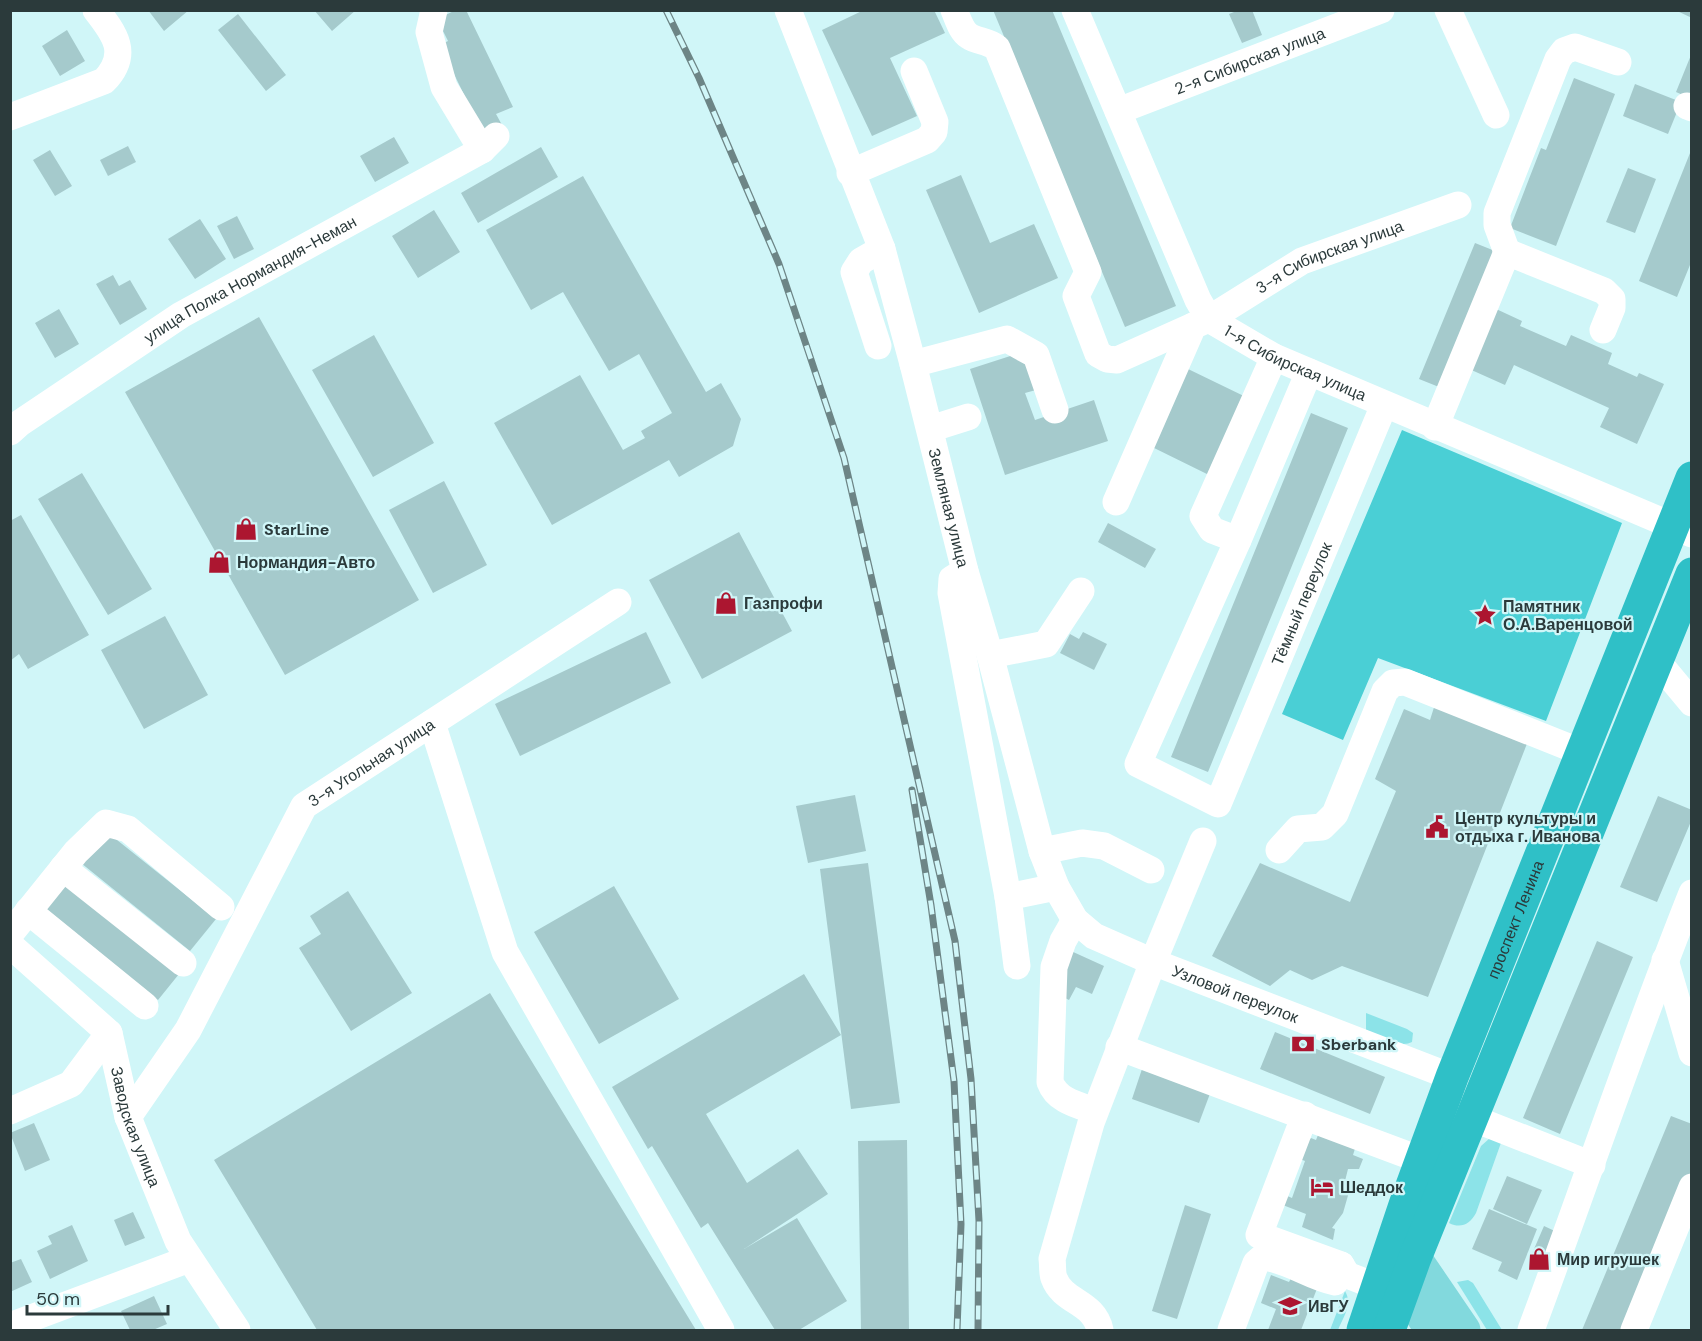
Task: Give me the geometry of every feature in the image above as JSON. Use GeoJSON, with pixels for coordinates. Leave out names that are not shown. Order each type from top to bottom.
{"type":"FeatureCollection","features":[{"type":"Feature","properties":{"kind":"highway","name":"проспект Ленина"},"geometry":{"type":"LineString","coordinates":[[1389,1330],[1395,1268],[1421,1160],[1625,643],[1682,530],[1692,478]]}},
{"type":"Feature","properties":{"kind":"highway","name":"проспект Ленина"},"geometry":{"type":"LineString","coordinates":[[1363,1330],[1472,1118],[1692,574]]}},
{"type":"Feature","properties":{"kind":"highway"},"geometry":{"type":"LineString","coordinates":[[1625,643],[1657,661]]}},
{"type":"Feature","properties":{"kind":"main road"},"geometry":{"type":"LineString","coordinates":[[1395,1268],[1432,1330]]}},
{"type":"Feature","properties":{"kind":"main road"},"geometry":{"type":"LineString","coordinates":[[1395,1268],[1464,1330]]}},
{"type":"Feature","properties":{"kind":"street"},"geometry":{"type":"LineString","coordinates":[[10,117],[104,81],[110,74],[118,57],[117,43],[114,33],[96,10]]}},
{"type":"Feature","properties":{"kind":"street","name":"улица Полка Нормандия-Неман"},"geometry":{"type":"LineString","coordinates":[[14,423],[181,315],[489,143],[444,87],[429,32],[434,10]]}},
{"type":"Feature","properties":{"kind":"street","name":"Земляная улица"},"geometry":{"type":"LineString","coordinates":[[788,10],[850,173],[882,249],[965,571],[990,655],[1042,851],[1056,887],[1075,920],[1094,936],[1153,962]]}},
{"type":"Feature","properties":{"kind":"street","name":"3-я Сибирская улица"},"geometry":{"type":"LineString","coordinates":[[954,10],[961,27],[970,37],[989,42],[997,48],[1088,272],[1076,296],[1098,354],[1107,360],[1117,360],[1201,322],[1302,261],[1458,205]]}},
{"type":"Feature","properties":{"kind":"street","name":"1-я Сибирская улица"},"geometry":{"type":"LineString","coordinates":[[1075,10],[1198,300],[1201,322],[1383,405],[1682,530]]}},
{"type":"Feature","properties":{"kind":"street","name":"2-я Сибирская улица"},"geometry":{"type":"LineString","coordinates":[[1118,111],[1381,10]]}},
{"type":"Feature","properties":{"kind":"street"},"geometry":{"type":"LineString","coordinates":[[1448,10],[1496,115]]}},
{"type":"Feature","properties":{"kind":"street"},"geometry":{"type":"LineString","coordinates":[[1435,427],[1507,252],[1497,225],[1497,213],[1558,59],[1564,51],[1575,47],[1617,62]]}},
{"type":"Feature","properties":{"kind":"street"},"geometry":{"type":"LineString","coordinates":[[850,173],[927,140],[934,132],[935,122],[914,71]]}},
{"type":"Feature","properties":{"kind":"street"},"geometry":{"type":"LineString","coordinates":[[878,346],[854,272],[861,261],[882,249]]}},
{"type":"Feature","properties":{"kind":"street"},"geometry":{"type":"LineString","coordinates":[[1507,252],[1604,291],[1612,299],[1612,308],[1603,330]]}},
{"type":"Feature","properties":{"kind":"street"},"geometry":{"type":"LineString","coordinates":[[1116,502],[1201,322]]}},
{"type":"Feature","properties":{"kind":"street"},"geometry":{"type":"LineString","coordinates":[[913,364],[1008,339],[1036,355],[1055,410]]}},
{"type":"Feature","properties":{"kind":"street"},"geometry":{"type":"LineString","coordinates":[[1274,357],[1203,516],[1212,530],[1238,540],[1309,372]]}},
{"type":"Feature","properties":{"kind":"street","name":"Тёмный переулок"},"geometry":{"type":"LineString","coordinates":[[1238,540],[1138,764],[1218,804],[1383,405]]}},
{"type":"Feature","properties":{"kind":"street"},"geometry":{"type":"LineString","coordinates":[[930,429],[968,417]]}},
{"type":"Feature","properties":{"kind":"street"},"geometry":{"type":"LineString","coordinates":[[965,571],[952,579],[951,593],[1008,897],[1017,966]]}},
{"type":"Feature","properties":{"kind":"street"},"geometry":{"type":"LineString","coordinates":[[990,655],[1046,644],[1081,591]]}},
{"type":"Feature","properties":{"kind":"street","name":"3-я Угольная улица"},"geometry":{"type":"LineString","coordinates":[[128,1117],[188,1030],[304,806],[618,602]]}},
{"type":"Feature","properties":{"kind":"street"},"geometry":{"type":"LineString","coordinates":[[1657,661],[1692,703]]}},
{"type":"Feature","properties":{"kind":"street"},"geometry":{"type":"LineString","coordinates":[[1279,850],[1298,829],[1322,827],[1335,814],[1385,691],[1393,683],[1405,682],[1581,752]]}},
{"type":"Feature","properties":{"kind":"street"},"geometry":{"type":"LineString","coordinates":[[432,723],[505,952],[721,1330]]}},
{"type":"Feature","properties":{"kind":"street"},"geometry":{"type":"LineString","coordinates":[[10,934],[75,852],[106,823],[128,829],[220,907]]}},
{"type":"Feature","properties":{"kind":"street"},"geometry":{"type":"LineString","coordinates":[[1100,1330],[1098,1321],[1089,1309],[1060,1290],[1054,1278],[1052,1259],[1095,1111],[1203,841]]}},
{"type":"Feature","properties":{"kind":"street"},"geometry":{"type":"LineString","coordinates":[[1042,851],[1082,843],[1104,846],[1151,870]]}},
{"type":"Feature","properties":{"kind":"street"},"geometry":{"type":"LineString","coordinates":[[63,868],[183,963]]}},
{"type":"Feature","properties":{"kind":"street"},"geometry":{"type":"LineString","coordinates":[[1008,897],[1056,887]]}},
{"type":"Feature","properties":{"kind":"street"},"geometry":{"type":"LineString","coordinates":[[1530,1330],[1592,1166],[1665,960],[1692,893]]}},
{"type":"Feature","properties":{"kind":"street"},"geometry":{"type":"LineString","coordinates":[[28,911],[146,1006]]}},
{"type":"Feature","properties":{"kind":"street"},"geometry":{"type":"LineString","coordinates":[[1075,920],[1063,941],[1053,967],[1050,1082],[1054,1092],[1064,1100],[1095,1111]]}},
{"type":"Feature","properties":{"kind":"street"},"geometry":{"type":"LineString","coordinates":[[10,945],[109,1033],[71,1084],[10,1111]]}},
{"type":"Feature","properties":{"kind":"street"},"geometry":{"type":"LineString","coordinates":[[1665,960],[1692,1053]]}},
{"type":"Feature","properties":{"kind":"street","name":"Узловой переулок"},"geometry":{"type":"LineString","coordinates":[[1153,962],[1452,1077]]}},
{"type":"Feature","properties":{"kind":"street","name":"Заводская улица"},"geometry":{"type":"LineString","coordinates":[[109,1033],[128,1117],[177,1241],[237,1330]]}},
{"type":"Feature","properties":{"kind":"street"},"geometry":{"type":"LineString","coordinates":[[1119,1047],[1421,1160]]}},
{"type":"Feature","properties":{"kind":"street"},"geometry":{"type":"LineString","coordinates":[[1305,1115],[1258,1235],[1341,1265],[1347,1275],[1395,1268]]}},
{"type":"Feature","properties":{"kind":"street"},"geometry":{"type":"LineString","coordinates":[[1472,1118],[1592,1166]]}},
{"type":"Feature","properties":{"kind":"street"},"geometry":{"type":"LineString","coordinates":[[1634,1330],[1692,1187]]}},
{"type":"Feature","properties":{"kind":"street"},"geometry":{"type":"LineString","coordinates":[[1231,1330],[1256,1263],[1263,1257],[1272,1258],[1319,1279],[1335,1282],[1341,1265]]}},
{"type":"Feature","properties":{"kind":"street"},"geometry":{"type":"LineString","coordinates":[[10,1326],[189,1258]]}},
{"type":"Feature","properties":{"kind":"shaded area"},"geometry":{"type":"Polygon","coordinates":[[[1402,430],[1622,523],[1546,721],[1378,658],[1343,740],[1282,714],[1402,430]]]}},
{"type":"Feature","properties":{"kind":"shaded area"},"geometry":{"type":"Polygon","coordinates":[[[1366,1013],[1407,1029],[1413,1033],[1412,1042],[1395,1043],[1366,1030],[1366,1013]]]}},
{"type":"Feature","properties":{"kind":"shaded area"},"geometry":{"type":"Polygon","coordinates":[[[1490,1138],[1502,1140],[1476,1213],[1465,1224],[1457,1226],[1449,1223],[1481,1146],[1490,1138]]]}},
{"type":"Feature","properties":{"kind":"shaded area"},"geometry":{"type":"Polygon","coordinates":[[[1468,1280],[1473,1283],[1502,1330],[1487,1330],[1457,1282],[1468,1280]]]}},
{"type":"Feature","properties":{"kind":"shaded area"},"geometry":{"type":"Polygon","coordinates":[[[1345,1291],[1348,1306],[1345,1316],[1338,1330],[1330,1330],[1345,1291]]]}},
{"type":"Feature","properties":{"kind":"building"},"geometry":{"type":"Polygon","coordinates":[[[148,10],[189,10],[164,31],[148,10]]]}},
{"type":"Feature","properties":{"kind":"building"},"geometry":{"type":"Polygon","coordinates":[[[314,10],[356,10],[332,31],[314,10]]]}},
{"type":"Feature","properties":{"kind":"building"},"geometry":{"type":"Polygon","coordinates":[[[456,10],[466,10],[513,107],[496,114],[502,125],[483,134],[440,45],[448,41],[437,19],[456,10]]]}},
{"type":"Feature","properties":{"kind":"building"},"geometry":{"type":"Polygon","coordinates":[[[864,10],[934,10],[945,33],[890,58],[917,116],[872,136],[822,30],[864,10]]]}},
{"type":"Feature","properties":{"kind":"building"},"geometry":{"type":"Polygon","coordinates":[[[993,10],[1052,10],[1176,306],[1125,327],[993,10]]]}},
{"type":"Feature","properties":{"kind":"building"},"geometry":{"type":"Polygon","coordinates":[[[1239,10],[1252,10],[1262,35],[1242,43],[1229,14],[1239,10]]]}},
{"type":"Feature","properties":{"kind":"building"},"geometry":{"type":"Polygon","coordinates":[[[1675,10],[1692,10],[1692,18],[1675,10]]]}},
{"type":"Feature","properties":{"kind":"building"},"geometry":{"type":"Polygon","coordinates":[[[238,14],[286,75],[266,91],[218,30],[238,14]]]}},
{"type":"Feature","properties":{"kind":"building"},"geometry":{"type":"Polygon","coordinates":[[[67,30],[85,61],[60,76],[42,46],[67,30]]]}},
{"type":"Feature","properties":{"kind":"building"},"geometry":{"type":"Polygon","coordinates":[[[1692,55],[1692,99],[1676,92],[1692,55]]]}},
{"type":"Feature","properties":{"kind":"building"},"geometry":{"type":"Polygon","coordinates":[[[1574,78],[1615,94],[1556,246],[1510,228],[1541,148],[1546,150],[1574,78]]]}},
{"type":"Feature","properties":{"kind":"building"},"geometry":{"type":"Polygon","coordinates":[[[1635,84],[1681,102],[1668,134],[1623,116],[1635,84]]]}},
{"type":"Feature","properties":{"kind":"building"},"geometry":{"type":"Polygon","coordinates":[[[394,137],[409,163],[375,182],[360,156],[394,137]]]}},
{"type":"Feature","properties":{"kind":"building"},"geometry":{"type":"Polygon","coordinates":[[[128,146],[136,162],[108,176],[100,160],[128,146]]]}},
{"type":"Feature","properties":{"kind":"building"},"geometry":{"type":"Polygon","coordinates":[[[541,147],[558,177],[478,223],[461,193],[541,147]]]}},
{"type":"Feature","properties":{"kind":"building"},"geometry":{"type":"Polygon","coordinates":[[[1692,148],[1692,260],[1677,297],[1639,281],[1692,148]]]}},
{"type":"Feature","properties":{"kind":"building"},"geometry":{"type":"Polygon","coordinates":[[[50,150],[72,186],[55,196],[33,160],[50,150]]]}},
{"type":"Feature","properties":{"kind":"building"},"geometry":{"type":"Polygon","coordinates":[[[1628,168],[1656,179],[1635,233],[1606,222],[1628,168]]]}},
{"type":"Feature","properties":{"kind":"building"},"geometry":{"type":"Polygon","coordinates":[[[961,175],[990,243],[1034,224],[1058,278],[979,313],[926,190],[961,175]]]}},
{"type":"Feature","properties":{"kind":"building"},"geometry":{"type":"Polygon","coordinates":[[[583,176],[706,392],[721,383],[741,419],[733,446],[679,477],[669,460],[552,525],[494,423],[580,375],[623,450],[645,438],[641,431],[672,413],[639,354],[609,371],[563,292],[531,310],[486,230],[583,176]]]}},
{"type":"Feature","properties":{"kind":"building"},"geometry":{"type":"Polygon","coordinates":[[[434,210],[460,252],[418,278],[392,236],[434,210]]]}},
{"type":"Feature","properties":{"kind":"building"},"geometry":{"type":"Polygon","coordinates":[[[237,216],[254,249],[234,259],[217,226],[237,216]]]}},
{"type":"Feature","properties":{"kind":"building"},"geometry":{"type":"Polygon","coordinates":[[[200,219],[226,259],[195,279],[168,239],[200,219]]]}},
{"type":"Feature","properties":{"kind":"building"},"geometry":{"type":"Polygon","coordinates":[[[1475,243],[1495,251],[1439,387],[1419,379],[1475,243]]]}},
{"type":"Feature","properties":{"kind":"building"},"geometry":{"type":"Polygon","coordinates":[[[113,275],[119,286],[130,280],[147,309],[120,325],[96,284],[113,275]]]}},
{"type":"Feature","properties":{"kind":"building"},"geometry":{"type":"Polygon","coordinates":[[[1494,308],[1522,321],[1520,326],[1566,346],[1571,335],[1612,353],[1608,364],[1637,377],[1639,373],[1664,384],[1637,444],[1600,427],[1609,408],[1514,365],[1505,385],[1467,368],[1494,308]]]}},
{"type":"Feature","properties":{"kind":"building"},"geometry":{"type":"Polygon","coordinates":[[[59,309],[79,344],[55,358],[35,323],[59,309]]]}},
{"type":"Feature","properties":{"kind":"building"},"geometry":{"type":"Polygon","coordinates":[[[259,317],[419,600],[285,675],[125,392],[259,317]]]}},
{"type":"Feature","properties":{"kind":"building"},"geometry":{"type":"Polygon","coordinates":[[[374,335],[434,443],[373,477],[312,370],[374,335]]]}},
{"type":"Feature","properties":{"kind":"building"},"geometry":{"type":"Polygon","coordinates":[[[1023,352],[1036,390],[1025,393],[1035,420],[1094,400],[1108,441],[1005,475],[970,369],[1023,352]]]}},
{"type":"Feature","properties":{"kind":"building"},"geometry":{"type":"Polygon","coordinates":[[[1186,368],[1250,399],[1211,476],[1148,445],[1186,368]]]}},
{"type":"Feature","properties":{"kind":"building"},"geometry":{"type":"Polygon","coordinates":[[[1311,413],[1348,428],[1208,772],[1171,757],[1311,413]]]}},
{"type":"Feature","properties":{"kind":"building"},"geometry":{"type":"Polygon","coordinates":[[[82,473],[152,589],[108,615],[38,499],[82,473]]]}},
{"type":"Feature","properties":{"kind":"building"},"geometry":{"type":"Polygon","coordinates":[[[444,481],[487,565],[433,593],[389,510],[444,481]]]}},
{"type":"Feature","properties":{"kind":"building"},"geometry":{"type":"Polygon","coordinates":[[[21,515],[89,635],[28,669],[19,654],[10,661],[10,521],[21,515]]]}},
{"type":"Feature","properties":{"kind":"building"},"geometry":{"type":"Polygon","coordinates":[[[1108,523],[1156,549],[1145,568],[1098,542],[1108,523]]]}},
{"type":"Feature","properties":{"kind":"building"},"geometry":{"type":"Polygon","coordinates":[[[739,532],[792,631],[702,679],[649,580],[739,532]]]}},
{"type":"Feature","properties":{"kind":"building"},"geometry":{"type":"Polygon","coordinates":[[[165,616],[208,695],[144,729],[101,650],[165,616]]]}},
{"type":"Feature","properties":{"kind":"building"},"geometry":{"type":"Polygon","coordinates":[[[646,632],[671,683],[520,756],[495,704],[646,632]]]}},
{"type":"Feature","properties":{"kind":"building"},"geometry":{"type":"Polygon","coordinates":[[[1083,632],[1107,644],[1094,670],[1060,653],[1070,634],[1079,639],[1083,632]]]}},
{"type":"Feature","properties":{"kind":"building","name":"Центр культуры и отдыха г. Иванова"},"geometry":{"type":"Polygon","coordinates":[[[1436,701],[1530,736],[1428,997],[1342,966],[1312,980],[1290,970],[1270,986],[1212,956],[1260,863],[1350,902],[1396,791],[1375,779],[1404,709],[1430,720],[1436,701]]]}},
{"type":"Feature","properties":{"kind":"building"},"geometry":{"type":"Polygon","coordinates":[[[855,795],[866,851],[808,863],[796,806],[855,795]]]}},
{"type":"Feature","properties":{"kind":"building"},"geometry":{"type":"Polygon","coordinates":[[[1658,796],[1692,810],[1692,819],[1657,902],[1620,887],[1658,796]]]}},
{"type":"Feature","properties":{"kind":"building"},"geometry":{"type":"Polygon","coordinates":[[[107,832],[216,919],[190,951],[81,863],[107,832]]]}},
{"type":"Feature","properties":{"kind":"building"},"geometry":{"type":"Polygon","coordinates":[[[868,863],[900,1103],[851,1109],[820,869],[868,863]]]}},
{"type":"Feature","properties":{"kind":"building"},"geometry":{"type":"Polygon","coordinates":[[[67,882],[179,974],[158,1000],[45,908],[67,882]]]}},
{"type":"Feature","properties":{"kind":"building"},"geometry":{"type":"Polygon","coordinates":[[[614,886],[679,999],[599,1044],[534,932],[614,886]]]}},
{"type":"Feature","properties":{"kind":"building"},"geometry":{"type":"Polygon","coordinates":[[[348,891],[412,993],[351,1031],[299,948],[321,934],[310,916],[348,891]]]}},
{"type":"Feature","properties":{"kind":"building"},"geometry":{"type":"Polygon","coordinates":[[[1597,941],[1633,957],[1560,1134],[1523,1118],[1597,941]]]}},
{"type":"Feature","properties":{"kind":"building"},"geometry":{"type":"Polygon","coordinates":[[[1060,946],[1104,966],[1092,994],[1076,987],[1069,1000],[1053,992],[1060,946]]]}},
{"type":"Feature","properties":{"kind":"building"},"geometry":{"type":"Polygon","coordinates":[[[804,974],[841,1035],[706,1114],[747,1183],[798,1149],[828,1194],[744,1249],[797,1218],[847,1301],[799,1330],[775,1330],[708,1223],[701,1228],[652,1146],[648,1149],[612,1087],[804,974]]]}},
{"type":"Feature","properties":{"kind":"building"},"geometry":{"type":"Polygon","coordinates":[[[490,993],[696,1330],[317,1330],[214,1160],[490,993]]]}},
{"type":"Feature","properties":{"kind":"building"},"geometry":{"type":"Polygon","coordinates":[[[1275,1032],[1385,1077],[1370,1114],[1260,1069],[1275,1032]]]}},
{"type":"Feature","properties":{"kind":"building"},"geometry":{"type":"Polygon","coordinates":[[[1143,1066],[1211,1091],[1199,1123],[1132,1099],[1143,1066]]]}},
{"type":"Feature","properties":{"kind":"building"},"geometry":{"type":"Polygon","coordinates":[[[1671,1116],[1692,1124],[1692,1170],[1625,1330],[1582,1330],[1671,1116]]]}},
{"type":"Feature","properties":{"kind":"building"},"geometry":{"type":"Polygon","coordinates":[[[34,1123],[50,1160],[25,1171],[10,1133],[34,1123]]]}},
{"type":"Feature","properties":{"kind":"building","name":"Шеддок"},"geometry":{"type":"Polygon","coordinates":[[[1322,1125],[1358,1139],[1353,1155],[1363,1159],[1359,1169],[1348,1169],[1345,1181],[1349,1192],[1343,1213],[1332,1228],[1335,1229],[1333,1240],[1302,1227],[1306,1214],[1275,1202],[1278,1192],[1292,1198],[1305,1161],[1292,1156],[1311,1138],[1316,1140],[1322,1125]]]}},
{"type":"Feature","properties":{"kind":"building"},"geometry":{"type":"Polygon","coordinates":[[[907,1140],[909,1330],[861,1330],[858,1141],[907,1140]]]}},
{"type":"Feature","properties":{"kind":"building"},"geometry":{"type":"Polygon","coordinates":[[[1507,1176],[1542,1190],[1527,1224],[1493,1209],[1507,1176]]]}},
{"type":"Feature","properties":{"kind":"building"},"geometry":{"type":"Polygon","coordinates":[[[1185,1205],[1211,1214],[1177,1319],[1152,1311],[1185,1205]]]}},
{"type":"Feature","properties":{"kind":"building"},"geometry":{"type":"Polygon","coordinates":[[[1489,1209],[1537,1229],[1517,1280],[1498,1271],[1502,1262],[1472,1249],[1489,1209]]]}},
{"type":"Feature","properties":{"kind":"building"},"geometry":{"type":"Polygon","coordinates":[[[133,1212],[145,1238],[125,1246],[114,1220],[133,1212]]]}},
{"type":"Feature","properties":{"kind":"building"},"geometry":{"type":"Polygon","coordinates":[[[72,1225],[88,1261],[50,1279],[37,1251],[52,1244],[48,1236],[72,1225]]]}},
{"type":"Feature","properties":{"kind":"building"},"geometry":{"type":"Polygon","coordinates":[[[1544,1226],[1559,1233],[1547,1262],[1531,1256],[1544,1226]]]}},
{"type":"Feature","properties":{"kind":"building"},"geometry":{"type":"Polygon","coordinates":[[[21,1259],[32,1282],[10,1292],[10,1263],[21,1259]]]}},
{"type":"Feature","properties":{"kind":"building","name":"ИвГУ"},"geometry":{"type":"Polygon","coordinates":[[[1271,1275],[1289,1282],[1292,1276],[1318,1286],[1301,1330],[1268,1330],[1276,1309],[1261,1303],[1271,1275]]]}},
{"type":"Feature","properties":{"kind":"building"},"geometry":{"type":"Polygon","coordinates":[[[154,1296],[167,1324],[153,1330],[130,1330],[121,1311],[154,1296]]]}},
{"type":"Feature","properties":{"kind":"railway"},"geometry":{"type":"LineString","coordinates":[[666,10],[699,78],[779,264],[844,458],[955,941],[971,1079],[979,1221],[978,1330]]}},
{"type":"Feature","properties":{"kind":"railway"},"geometry":{"type":"LineString","coordinates":[[912,790],[931,905],[954,1081],[961,1224],[957,1330]]}},
{"type":"Feature","properties":{"kind":"place","name":"StarLine"},"geometry":{"type":"Point","coordinates":[246,529]}},
{"type":"Feature","properties":{"kind":"place","name":"Нормандия-Авто"},"geometry":{"type":"Point","coordinates":[219,562]}},
{"type":"Feature","properties":{"kind":"place","name":"Газпрофи"},"geometry":{"type":"Point","coordinates":[726,603]}},
{"type":"Feature","properties":{"kind":"place","name":"Памятник О.А.Варенцовой"},"geometry":{"type":"Point","coordinates":[1485,615]}},
{"type":"Feature","properties":{"kind":"place","name":"Центр культуры и отдыха г. Иванова"},"geometry":{"type":"Point","coordinates":[1437,827]}},
{"type":"Feature","properties":{"kind":"place","name":"Sberbank"},"geometry":{"type":"Point","coordinates":[1303,1044]}},
{"type":"Feature","properties":{"kind":"place","name":"Шеддок"},"geometry":{"type":"Point","coordinates":[1322,1187]}},
{"type":"Feature","properties":{"kind":"place","name":"Мир игрушек"},"geometry":{"type":"Point","coordinates":[1539,1259]}},
{"type":"Feature","properties":{"kind":"place","name":"ИвГУ"},"geometry":{"type":"Point","coordinates":[1290,1306]}}]}
